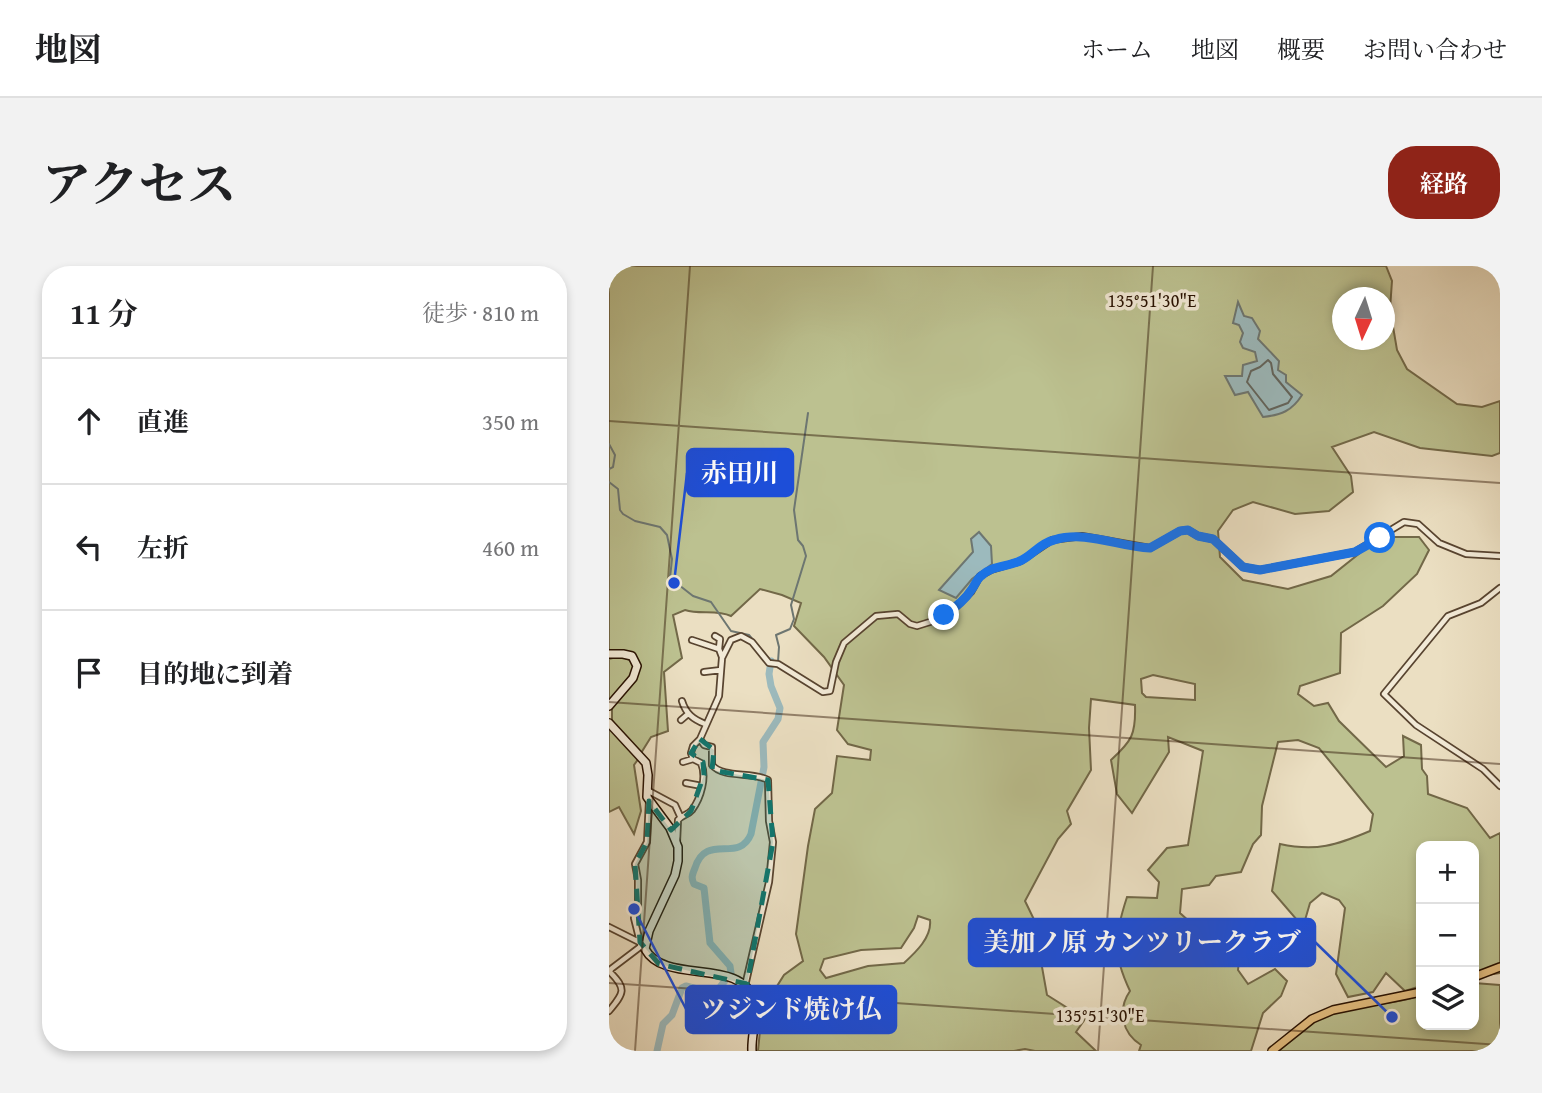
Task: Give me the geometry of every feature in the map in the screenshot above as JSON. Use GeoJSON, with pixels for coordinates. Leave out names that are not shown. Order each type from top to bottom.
{"type":"FeatureCollection","features":[{"type":"Feature","properties":{"kind":"main road"},"geometry":{"type":"LineString","coordinates":[[609,654],[623,653],[632,656],[637,667],[633,678],[609,706]]}},
{"type":"Feature","properties":{"kind":"main road"},"geometry":{"type":"LineString","coordinates":[[609,723],[648,767],[646,789],[649,801],[670,828],[677,843],[678,861],[675,875],[642,943],[651,958],[659,964],[728,978],[745,986],[753,997],[755,1008],[752,1051]]}},
{"type":"Feature","properties":{"kind":"main road"},"geometry":{"type":"LineString","coordinates":[[1479,975],[1500,967]]}},
{"type":"Feature","properties":{"kind":"main road"},"geometry":{"type":"LineString","coordinates":[[1272,1051],[1312,1019],[1333,1010],[1416,993]]}},
{"type":"Feature","properties":{"kind":"street"},"geometry":{"type":"LineString","coordinates":[[693,760],[693,746],[700,738],[719,696],[722,658],[730,640],[741,636],[752,642],[769,663],[778,664],[823,692],[830,691],[836,662],[844,643],[876,616],[898,614],[917,626],[933,621],[957,606],[971,592],[980,576],[1021,561],[1052,540],[1082,536],[1150,548],[1180,531],[1188,530],[1198,536],[1213,539],[1243,567],[1260,570],[1355,552],[1399,523],[1409,522],[1418,524],[1439,543],[1458,551],[1476,556],[1500,556]]}},
{"type":"Feature","properties":{"kind":"street"},"geometry":{"type":"LineString","coordinates":[[1500,588],[1481,603],[1448,616],[1384,694],[1416,725],[1463,755],[1500,786]]}},
{"type":"Feature","properties":{"kind":"street"},"geometry":{"type":"LineString","coordinates":[[715,636],[720,639],[722,658]]}},
{"type":"Feature","properties":{"kind":"street"},"geometry":{"type":"LineString","coordinates":[[692,640],[719,649]]}},
{"type":"Feature","properties":{"kind":"street"},"geometry":{"type":"LineString","coordinates":[[704,672],[721,670]]}},
{"type":"Feature","properties":{"kind":"street"},"geometry":{"type":"LineString","coordinates":[[682,701],[693,719],[705,724]]}},
{"type":"Feature","properties":{"kind":"street"},"geometry":{"type":"LineString","coordinates":[[681,720],[688,714]]}},
{"type":"Feature","properties":{"kind":"street"},"geometry":{"type":"LineString","coordinates":[[700,738],[704,745],[712,747],[712,765],[718,771],[766,778],[773,842],[769,882],[745,986]]}},
{"type":"Feature","properties":{"kind":"street"},"geometry":{"type":"LineString","coordinates":[[677,843],[676,824],[680,816],[691,811],[702,786],[701,763],[693,760],[683,762]]}},
{"type":"Feature","properties":{"kind":"street"},"geometry":{"type":"LineString","coordinates":[[686,783],[702,786]]}},
{"type":"Feature","properties":{"kind":"street"},"geometry":{"type":"LineString","coordinates":[[646,789],[675,805],[680,816]]}},
{"type":"Feature","properties":{"kind":"street"},"geometry":{"type":"LineString","coordinates":[[642,943],[634,918],[638,909],[635,864],[647,842],[649,801]]}},
{"type":"Feature","properties":{"kind":"street"},"geometry":{"type":"LineString","coordinates":[[609,927],[642,943]]}},
{"type":"Feature","properties":{"kind":"street"},"geometry":{"type":"LineString","coordinates":[[609,1011],[622,990],[622,985],[610,972],[611,969],[642,943]]}},
{"type":"Feature","properties":{"kind":"highlighted area"},"geometry":{"type":"Polygon","coordinates":[[[700,739],[714,750],[712,770],[768,780],[773,842],[747,984],[659,964],[640,942],[635,864],[647,842],[649,801],[671,830],[691,811],[704,775],[703,762],[691,753],[700,739]]]}},
{"type":"Feature","properties":{"kind":"green space"},"geometry":{"type":"Polygon","coordinates":[[[609,266],[1386,266],[1392,287],[1332,287],[1332,350],[1395,350],[1395,338],[1397,350],[1407,369],[1457,404],[1482,407],[1500,401],[1500,453],[1492,456],[1420,448],[1374,432],[1332,447],[1351,476],[1353,492],[1329,511],[1295,514],[1253,502],[1233,510],[1218,531],[1220,557],[1243,580],[1288,589],[1331,576],[1380,537],[1419,537],[1429,550],[1417,574],[1383,606],[1341,633],[1340,673],[1300,686],[1298,694],[1314,706],[1328,703],[1339,721],[1386,767],[1404,756],[1403,736],[1421,745],[1422,769],[1427,776],[1428,794],[1467,808],[1490,838],[1500,833],[1500,973],[1479,976],[1479,841],[1416,841],[1416,988],[1405,991],[1386,973],[1373,992],[1348,997],[1336,974],[1345,908],[1339,900],[1322,893],[1310,903],[1303,927],[1272,891],[1280,844],[1316,847],[1347,840],[1370,831],[1373,814],[1319,748],[1298,740],[1278,742],[1262,806],[1261,835],[1253,844],[1241,872],[1216,876],[1209,885],[1182,889],[1180,913],[1212,942],[1237,944],[1240,951],[1238,970],[1248,984],[1275,969],[1287,981],[1281,996],[1263,1013],[1251,1051],[1139,1051],[1141,1045],[1129,1034],[1124,1021],[1124,1006],[1130,991],[1118,955],[1119,923],[1127,897],[1157,898],[1159,882],[1148,870],[1167,848],[1188,845],[1203,751],[1168,737],[1169,752],[1132,813],[1117,794],[1111,760],[1131,736],[1135,723],[1135,705],[1091,699],[1091,770],[1067,811],[1071,824],[1058,839],[1025,901],[1042,936],[1042,967],[1047,995],[1085,1019],[1076,1032],[1096,1051],[758,1051],[762,1010],[784,975],[803,961],[796,934],[815,809],[832,793],[837,756],[870,760],[871,750],[848,744],[837,730],[844,685],[824,657],[794,626],[801,603],[782,595],[760,589],[731,616],[685,610],[673,615],[682,658],[664,672],[668,731],[651,737],[641,753],[612,722],[612,707],[636,680],[640,666],[633,654],[609,651],[609,266]],[[1153,675],[1141,679],[1142,693],[1146,697],[1195,700],[1195,684],[1153,675]],[[918,916],[901,948],[861,950],[824,959],[820,970],[826,978],[868,966],[904,963],[926,938],[930,926],[930,920],[918,916]]]}},
{"type":"Feature","properties":{"kind":"green space"},"geometry":{"type":"Polygon","coordinates":[[[620,656],[634,664],[634,671],[609,701],[609,659],[620,656]]]}},
{"type":"Feature","properties":{"kind":"green space"},"geometry":{"type":"Polygon","coordinates":[[[609,727],[639,758],[634,765],[641,811],[634,834],[619,807],[609,812],[609,727]]]}},
{"type":"Feature","properties":{"kind":"green space"},"geometry":{"type":"Polygon","coordinates":[[[1479,983],[1500,985],[1500,1051],[1278,1051],[1328,1014],[1416,996],[1416,1030],[1479,1030],[1479,983]]]}},
{"type":"Feature","properties":{"kind":"water"},"geometry":{"type":"Polygon","coordinates":[[[1238,302],[1244,316],[1252,318],[1260,331],[1258,339],[1279,361],[1278,370],[1286,375],[1286,382],[1302,395],[1294,405],[1281,413],[1263,417],[1248,392],[1235,395],[1225,376],[1242,376],[1243,365],[1257,361],[1255,352],[1243,348],[1240,342],[1243,333],[1239,325],[1233,323],[1238,302]]]}},
{"type":"Feature","properties":{"kind":"water"},"geometry":{"type":"Polygon","coordinates":[[[979,532],[991,546],[992,564],[972,579],[956,598],[939,590],[973,552],[971,539],[979,532]]]}},
{"type":"Feature","properties":{"kind":"waterway"},"geometry":{"type":"LineString","coordinates":[[609,482],[618,489],[620,510],[623,514],[635,521],[660,527],[667,535],[672,559],[670,578],[693,596],[711,602],[731,631],[749,635],[771,661],[778,662],[779,647],[776,635],[790,629],[794,619],[791,605],[806,556],[798,540],[794,510],[808,413]]}},
{"type":"Feature","properties":{"kind":"waterway"},"geometry":{"type":"LineString","coordinates":[[609,444],[615,455],[613,467],[609,469]]}},
{"type":"Feature","properties":{"kind":"waterway"},"geometry":{"type":"LineString","coordinates":[[657,1051],[663,1024],[672,1015],[682,988],[686,986],[708,992],[717,991],[731,973],[730,966],[710,943],[704,888],[694,884],[692,876],[700,857],[707,852],[739,847],[746,843],[751,834],[764,767],[763,742],[778,719],[780,708],[771,686],[771,661]]}},
{"type":"Feature","properties":{"kind":"place","name":"赤田川"},"geometry":{"type":"Point","coordinates":[674,583]}},
{"type":"Feature","properties":{"kind":"place","name":"ツジンド焼け仏"},"geometry":{"type":"Point","coordinates":[634,909]}},
{"type":"Feature","properties":{"kind":"place","name":"美加ノ原 カンツリークラブ"},"geometry":{"type":"Point","coordinates":[1392,1017]}},
{"type":"Feature","properties":{"kind":"route"},"geometry":{"type":"LineString","coordinates":[[944,615],[971,592],[980,576],[1021,561],[1042,545],[1066,537],[1082,536],[1150,548],[1180,531],[1188,530],[1198,536],[1213,539],[1243,567],[1260,570],[1355,552],[1380,538]]}}]}
